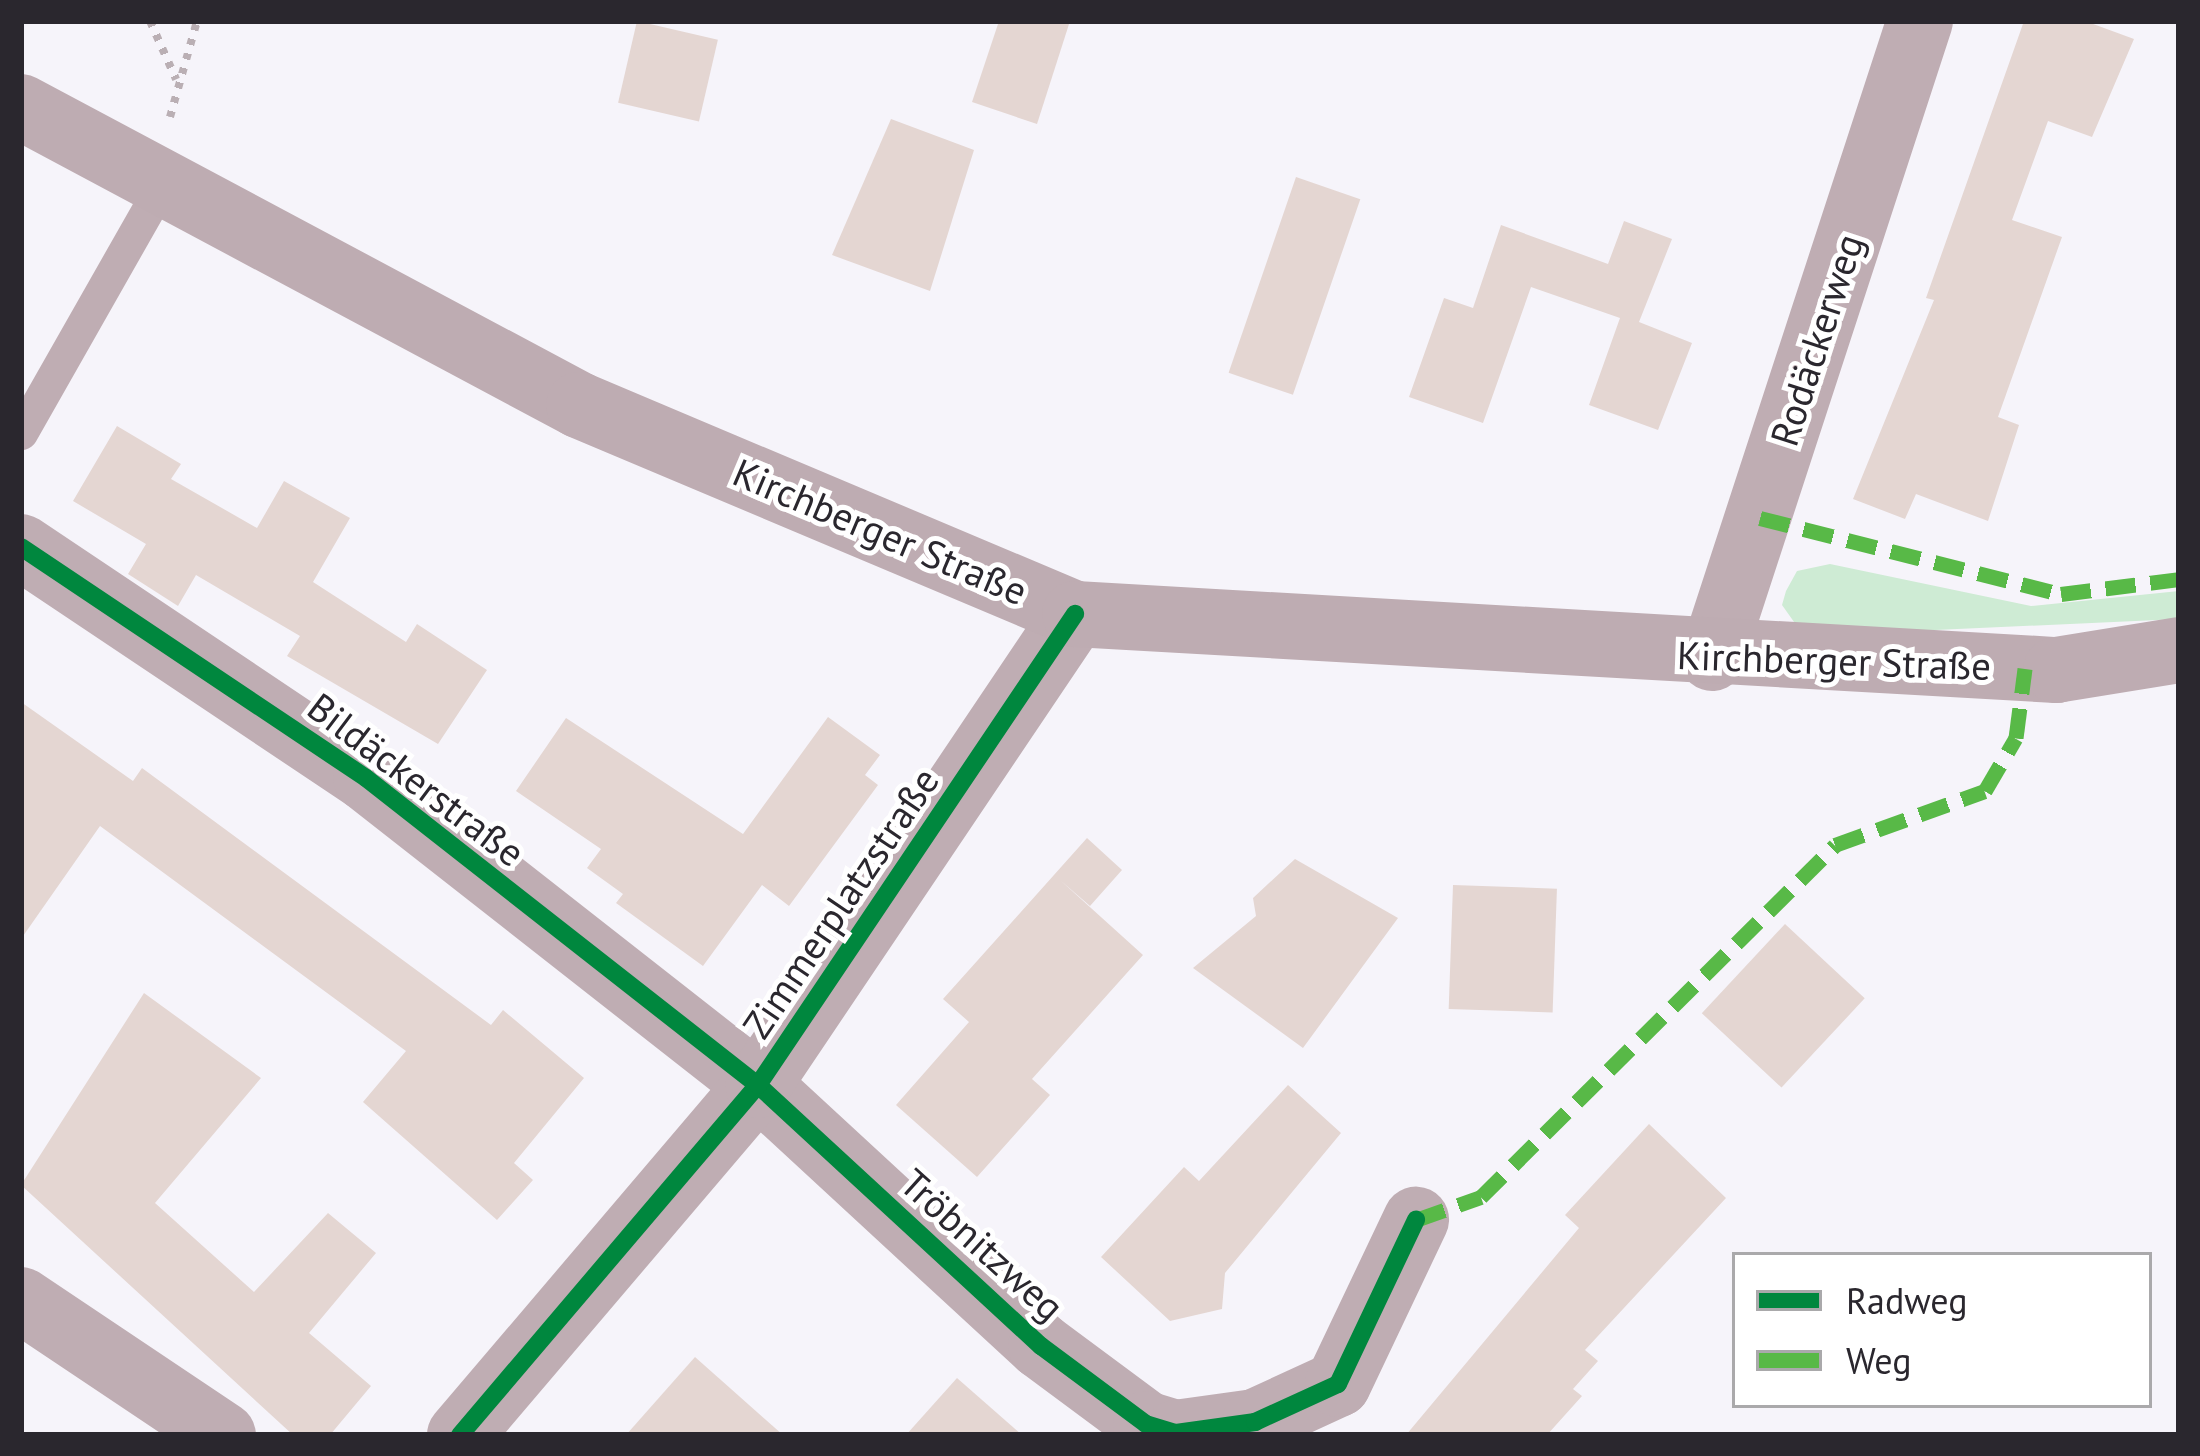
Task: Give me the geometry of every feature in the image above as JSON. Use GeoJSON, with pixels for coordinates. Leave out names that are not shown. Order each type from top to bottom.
{"type":"FeatureCollection","features":[{"type":"Feature","properties":{"kind":"main road","name":"Kirchberger Straße"},"geometry":{"type":"LineString","coordinates":[[21,107],[160,188],[579,405],[1076,614],[1712,658],[2056,670],[2179,650]]}},
{"type":"Feature","properties":{"kind":"street","name":"Rodäckerweg"},"geometry":{"type":"LineString","coordinates":[[1712,658],[1920,21]]}},
{"type":"Feature","properties":{"kind":"street","name":"Bildäckerstraße"},"geometry":{"type":"LineString","coordinates":[[21,547],[366,778],[758,1085]]}},
{"type":"Feature","properties":{"kind":"street","name":"Zimmerplatzstraße"},"geometry":{"type":"LineString","coordinates":[[460,1435],[758,1085],[1076,614]]}},
{"type":"Feature","properties":{"kind":"street","name":"Tröbnitzweg"},"geometry":{"type":"LineString","coordinates":[[758,1085],[1041,1346],[1176,1434],[1255,1422],[1337,1384],[1416,1220]]}},
{"type":"Feature","properties":{"kind":"street"},"geometry":{"type":"LineString","coordinates":[[21,1300],[223,1435]]}},
{"type":"Feature","properties":{"kind":"lane"},"geometry":{"type":"LineString","coordinates":[[21,433],[160,188]]}},
{"type":"Feature","properties":{"kind":"path"},"geometry":{"type":"LineString","coordinates":[[150,21],[176,79]]}},
{"type":"Feature","properties":{"kind":"path"},"geometry":{"type":"LineString","coordinates":[[160,188],[176,79],[197,21]]}},
{"type":"Feature","properties":{"kind":"green space"},"geometry":{"type":"Polygon","coordinates":[[[1830,564],[2031,606],[2179,591],[2179,619],[1804,636],[1782,605],[1786,591],[1797,571],[1830,564]]]}},
{"type":"Feature","properties":{"kind":"building"},"geometry":{"type":"Polygon","coordinates":[[[637,21],[718,40],[699,122],[618,103],[637,21]]]}},
{"type":"Feature","properties":{"kind":"building"},"geometry":{"type":"Polygon","coordinates":[[[999,21],[1070,21],[1037,124],[972,102],[999,21]]]}},
{"type":"Feature","properties":{"kind":"building"},"geometry":{"type":"Polygon","coordinates":[[[2024,21],[2085,21],[2134,39],[2092,137],[2048,121],[2012,220],[2062,237],[1998,417],[2019,425],[1988,521],[1916,494],[1905,519],[1853,499],[1934,300],[1926,298],[2024,21]]]}},
{"type":"Feature","properties":{"kind":"building"},"geometry":{"type":"Polygon","coordinates":[[[891,119],[974,150],[930,291],[832,255],[891,119]]]}},
{"type":"Feature","properties":{"kind":"building"},"geometry":{"type":"Polygon","coordinates":[[[1296,177],[1360,199],[1293,395],[1229,373],[1296,177]]]}},
{"type":"Feature","properties":{"kind":"building"},"geometry":{"type":"Polygon","coordinates":[[[1624,221],[1672,239],[1639,322],[1692,343],[1658,430],[1589,405],[1620,318],[1531,287],[1483,423],[1409,397],[1444,298],[1473,308],[1501,225],[1608,264],[1624,221]]]}},
{"type":"Feature","properties":{"kind":"building"},"geometry":{"type":"Polygon","coordinates":[[[117,426],[181,464],[171,479],[257,528],[284,481],[350,518],[313,582],[406,642],[417,624],[487,670],[438,744],[287,656],[300,636],[196,575],[178,606],[128,574],[146,544],[73,501],[117,426]]]}},
{"type":"Feature","properties":{"kind":"building"},"geometry":{"type":"Polygon","coordinates":[[[21,702],[133,781],[142,768],[491,1025],[503,1010],[584,1078],[514,1163],[533,1180],[497,1220],[363,1102],[406,1051],[100,826],[21,939],[21,702]]]}},
{"type":"Feature","properties":{"kind":"building"},"geometry":{"type":"Polygon","coordinates":[[[828,717],[880,755],[865,775],[878,785],[789,906],[762,885],[703,966],[616,903],[623,894],[587,868],[601,849],[516,791],[566,718],[743,834],[828,717]]]}},
{"type":"Feature","properties":{"kind":"building"},"geometry":{"type":"Polygon","coordinates":[[[1087,838],[1122,870],[1090,906],[1060,880],[1143,955],[1032,1079],[1050,1095],[977,1177],[896,1105],[969,1022],[943,999],[1087,838]]]}},
{"type":"Feature","properties":{"kind":"building"},"geometry":{"type":"Polygon","coordinates":[[[1295,859],[1398,918],[1303,1048],[1193,968],[1256,916],[1253,898],[1295,859]]]}},
{"type":"Feature","properties":{"kind":"building"},"geometry":{"type":"Polygon","coordinates":[[[1453,885],[1557,889],[1553,1013],[1449,1009],[1453,885]]]}},
{"type":"Feature","properties":{"kind":"building"},"geometry":{"type":"Polygon","coordinates":[[[1785,924],[1865,998],[1782,1088],[1702,1013],[1785,924]]]}},
{"type":"Feature","properties":{"kind":"building"},"geometry":{"type":"Polygon","coordinates":[[[144,993],[261,1078],[155,1203],[254,1292],[328,1213],[376,1253],[309,1333],[371,1386],[330,1435],[293,1435],[21,1185],[144,993]]]}},
{"type":"Feature","properties":{"kind":"building"},"geometry":{"type":"Polygon","coordinates":[[[1288,1085],[1341,1133],[1225,1273],[1222,1309],[1170,1321],[1101,1257],[1184,1167],[1199,1181],[1288,1085]]]}},
{"type":"Feature","properties":{"kind":"building"},"geometry":{"type":"Polygon","coordinates":[[[1649,1124],[1726,1198],[1585,1350],[1598,1361],[1573,1389],[1582,1396],[1547,1435],[1406,1435],[1579,1228],[1565,1215],[1649,1124]]]}},
{"type":"Feature","properties":{"kind":"building"},"geometry":{"type":"Polygon","coordinates":[[[695,1357],[783,1435],[626,1435],[695,1357]]]}},
{"type":"Feature","properties":{"kind":"building"},"geometry":{"type":"Polygon","coordinates":[[[957,1378],[1022,1435],[906,1435],[957,1378]]]}},
{"type":"Feature","properties":{"kind":"marked path"},"geometry":{"type":"LineString","coordinates":[[1760,518],[2061,594],[2179,579]]}},
{"type":"Feature","properties":{"kind":"marked path"},"geometry":{"type":"LineString","coordinates":[[1416,1220],[1481,1197],[1835,845],[1985,791],[2016,738],[2025,669]]}},
{"type":"Feature","properties":{"kind":"cycle path"},"geometry":{"type":"LineString","coordinates":[[21,547],[366,778],[758,1085],[1041,1346],[1146,1424],[1176,1433],[1255,1422],[1338,1384],[1416,1220]]}},
{"type":"Feature","properties":{"kind":"cycle path"},"geometry":{"type":"LineString","coordinates":[[460,1435],[758,1085],[1075,614]]}}]}
